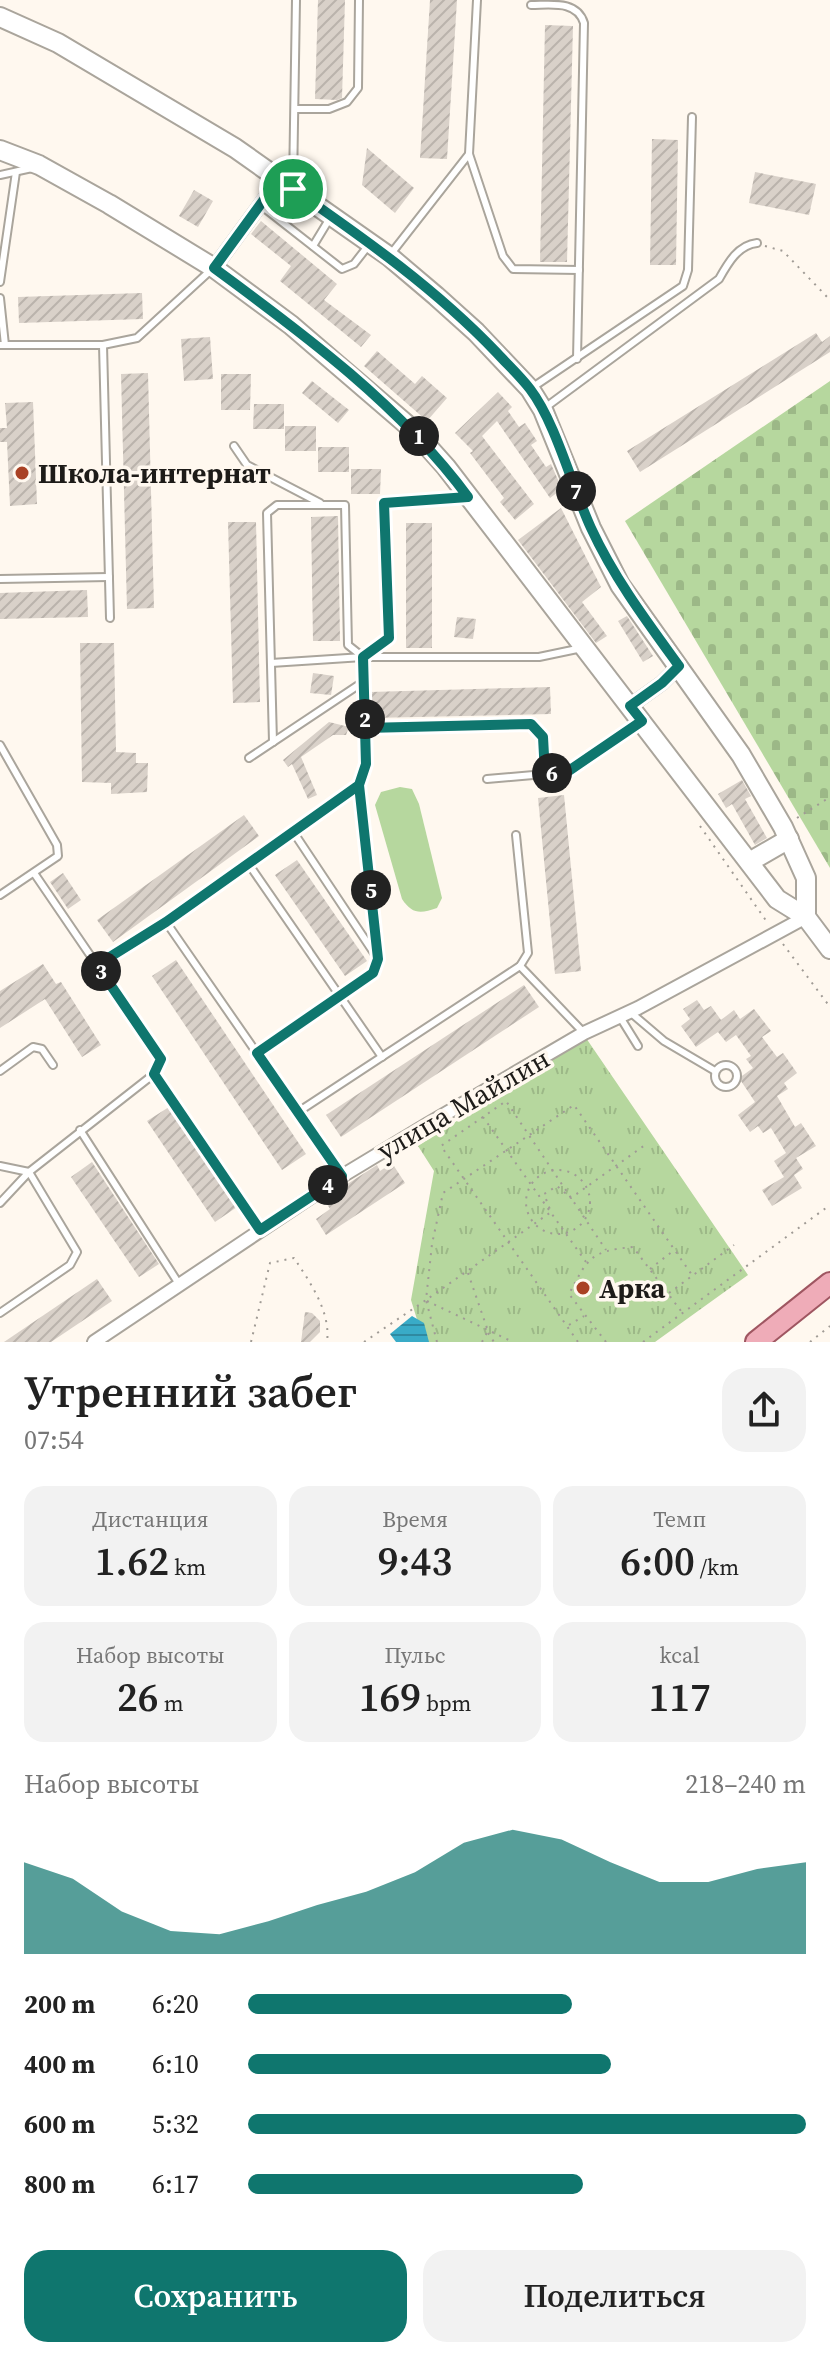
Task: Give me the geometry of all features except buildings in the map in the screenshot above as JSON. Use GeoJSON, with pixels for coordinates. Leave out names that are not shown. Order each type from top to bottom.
{"type":"FeatureCollection","features":[{"type":"Feature","properties":{"kind":"main road"},"geometry":{"type":"LineString","coordinates":[[0,17],[72,51],[235,148],[332,216],[390,257],[476,332],[530,389],[543,410],[591,528],[620,585],[741,755],[786,833],[806,878],[806,917]]}},
{"type":"Feature","properties":{"kind":"main road"},"geometry":{"type":"LineString","coordinates":[[0,150],[39,165],[214,268],[291,325],[412,429],[751,861],[777,899],[806,917],[830,949]]}},
{"type":"Feature","properties":{"kind":"main road"},"geometry":{"type":"LineString","coordinates":[[751,861],[786,833]]}},
{"type":"Feature","properties":{"kind":"main road"},"geometry":{"type":"LineString","coordinates":[[756,1342],[829,1283]]}},
{"type":"Feature","properties":{"kind":"street"},"geometry":{"type":"LineString","coordinates":[[214,268],[259,204],[286,184]]}},
{"type":"Feature","properties":{"kind":"street"},"geometry":{"type":"LineString","coordinates":[[630,706],[662,683],[679,666]]}},
{"type":"Feature","properties":{"kind":"street","name":"улица Майлин"},"geometry":{"type":"LineString","coordinates":[[94,1342],[342,1176],[584,1033],[806,917]]}},
{"type":"Feature","properties":{"kind":"lane"},"geometry":{"type":"LineString","coordinates":[[286,184],[295,109],[296,0]]}},
{"type":"Feature","properties":{"kind":"lane"},"geometry":{"type":"LineString","coordinates":[[295,109],[329,109],[347,102],[358,88],[359,0]]}},
{"type":"Feature","properties":{"kind":"lane"},"geometry":{"type":"LineString","coordinates":[[477,0],[469,154],[503,256],[513,269],[579,270]]}},
{"type":"Feature","properties":{"kind":"lane"},"geometry":{"type":"LineString","coordinates":[[531,5],[569,6],[581,14],[584,23],[577,359]]}},
{"type":"Feature","properties":{"kind":"lane"},"geometry":{"type":"LineString","coordinates":[[530,389],[683,286],[688,270],[692,117]]}},
{"type":"Feature","properties":{"kind":"lane"},"geometry":{"type":"LineString","coordinates":[[390,257],[469,154]]}},
{"type":"Feature","properties":{"kind":"lane"},"geometry":{"type":"LineString","coordinates":[[0,175],[39,165]]}},
{"type":"Feature","properties":{"kind":"lane"},"geometry":{"type":"LineString","coordinates":[[0,282],[16,172]]}},
{"type":"Feature","properties":{"kind":"lane"},"geometry":{"type":"LineString","coordinates":[[259,204],[342,269],[354,264],[370,243]]}},
{"type":"Feature","properties":{"kind":"lane"},"geometry":{"type":"LineString","coordinates":[[313,246],[332,216]]}},
{"type":"Feature","properties":{"kind":"lane"},"geometry":{"type":"LineString","coordinates":[[543,410],[719,279],[731,259],[747,244],[757,243]]}},
{"type":"Feature","properties":{"kind":"lane"},"geometry":{"type":"LineString","coordinates":[[0,298],[3,345],[103,345],[137,338],[214,268]]}},
{"type":"Feature","properties":{"kind":"lane"},"geometry":{"type":"LineString","coordinates":[[103,345],[110,618]]}},
{"type":"Feature","properties":{"kind":"lane"},"geometry":{"type":"LineString","coordinates":[[234,446],[247,465],[323,505]]}},
{"type":"Feature","properties":{"kind":"lane"},"geometry":{"type":"LineString","coordinates":[[363,657],[389,638],[384,503],[468,497]]}},
{"type":"Feature","properties":{"kind":"lane"},"geometry":{"type":"LineString","coordinates":[[273,742],[267,513],[277,505],[345,505],[348,645],[363,657]]}},
{"type":"Feature","properties":{"kind":"lane"},"geometry":{"type":"LineString","coordinates":[[0,579],[109,577]]}},
{"type":"Feature","properties":{"kind":"lane"},"geometry":{"type":"LineString","coordinates":[[271,663],[363,657],[539,657],[585,648]]}},
{"type":"Feature","properties":{"kind":"lane"},"geometry":{"type":"LineString","coordinates":[[257,1053],[373,973],[378,959],[359,785],[366,764],[363,657]]}},
{"type":"Feature","properties":{"kind":"lane"},"geometry":{"type":"LineString","coordinates":[[249,758],[363,682]]}},
{"type":"Feature","properties":{"kind":"lane"},"geometry":{"type":"LineString","coordinates":[[487,779],[567,772],[642,721]]}},
{"type":"Feature","properties":{"kind":"lane"},"geometry":{"type":"LineString","coordinates":[[365,728],[531,724],[543,737],[545,774]]}},
{"type":"Feature","properties":{"kind":"lane"},"geometry":{"type":"LineString","coordinates":[[0,745],[57,845],[58,856],[0,895]]}},
{"type":"Feature","properties":{"kind":"lane"},"geometry":{"type":"LineString","coordinates":[[97,965],[166,922],[359,785]]}},
{"type":"Feature","properties":{"kind":"lane"},"geometry":{"type":"LineString","coordinates":[[292,830],[378,959]]}},
{"type":"Feature","properties":{"kind":"lane"},"geometry":{"type":"LineString","coordinates":[[298,1112],[520,966],[528,953],[516,835]]}},
{"type":"Feature","properties":{"kind":"lane"},"geometry":{"type":"LineString","coordinates":[[248,863],[382,1057]]}},
{"type":"Feature","properties":{"kind":"lane"},"geometry":{"type":"LineString","coordinates":[[0,1203],[29,1172],[154,1074],[161,1059],[34,873]]}},
{"type":"Feature","properties":{"kind":"lane"},"geometry":{"type":"LineString","coordinates":[[166,922],[342,1176]]}},
{"type":"Feature","properties":{"kind":"lane"},"geometry":{"type":"LineString","coordinates":[[520,966],[584,1033]]}},
{"type":"Feature","properties":{"kind":"lane"},"geometry":{"type":"LineString","coordinates":[[625,1014],[638,1046]]}},
{"type":"Feature","properties":{"kind":"lane"},"geometry":{"type":"LineString","coordinates":[[625,1014],[715,1071]]}},
{"type":"Feature","properties":{"kind":"lane"},"geometry":{"type":"LineString","coordinates":[[0,1071],[33,1047],[42,1049],[53,1065]]}},
{"type":"Feature","properties":{"kind":"lane"},"geometry":{"type":"LineString","coordinates":[[154,1074],[260,1230]]}},
{"type":"Feature","properties":{"kind":"lane"},"geometry":{"type":"LineString","coordinates":[[80,1130],[179,1284]]}},
{"type":"Feature","properties":{"kind":"lane"},"geometry":{"type":"LineString","coordinates":[[0,1166],[29,1172],[77,1252],[70,1265],[0,1313]]}},
{"type":"Feature","properties":{"kind":"path"},"geometry":{"type":"LineString","coordinates":[[757,243],[783,251],[830,300]]}},
{"type":"Feature","properties":{"kind":"path"},"geometry":{"type":"LineString","coordinates":[[786,833],[830,797]]}},
{"type":"Feature","properties":{"kind":"path"},"geometry":{"type":"LineString","coordinates":[[693,815],[830,1007]]}},
{"type":"Feature","properties":{"kind":"path"},"geometry":{"type":"LineString","coordinates":[[578,1342],[441,1146],[506,1101],[606,1250]]}},
{"type":"Feature","properties":{"kind":"path"},"geometry":{"type":"LineString","coordinates":[[437,1342],[426,1300],[432,1244],[443,1193],[574,1105],[692,1275]]}},
{"type":"Feature","properties":{"kind":"path"},"geometry":{"type":"LineString","coordinates":[[483,1117],[586,1262]]}},
{"type":"Feature","properties":{"kind":"path"},"geometry":{"type":"LineString","coordinates":[[571,1198],[645,1145]]}},
{"type":"Feature","properties":{"kind":"path"},"geometry":{"type":"LineString","coordinates":[[553,1170],[572,1173],[586,1186],[589,1208],[585,1219],[565,1233],[548,1233],[534,1223],[526,1204],[531,1185],[540,1175],[553,1170]]}},
{"type":"Feature","properties":{"kind":"path"},"geometry":{"type":"LineString","coordinates":[[551,1212],[544,1194],[557,1186],[571,1198]]}},
{"type":"Feature","properties":{"kind":"path"},"geometry":{"type":"LineString","coordinates":[[643,1342],[830,1205]]}},
{"type":"Feature","properties":{"kind":"path"},"geometry":{"type":"LineString","coordinates":[[364,1342],[551,1212]]}},
{"type":"Feature","properties":{"kind":"path"},"geometry":{"type":"LineString","coordinates":[[668,1294],[734,1245]]}},
{"type":"Feature","properties":{"kind":"path"},"geometry":{"type":"LineString","coordinates":[[606,1342],[569,1294],[586,1262],[606,1250],[633,1247],[682,1312]]}},
{"type":"Feature","properties":{"kind":"path"},"geometry":{"type":"LineString","coordinates":[[650,1269],[674,1251]]}},
{"type":"Feature","properties":{"kind":"path"},"geometry":{"type":"LineString","coordinates":[[251,1342],[270,1263],[294,1258],[317,1294],[328,1325],[327,1342]]}},
{"type":"Feature","properties":{"kind":"path"},"geometry":{"type":"LineString","coordinates":[[467,1272],[494,1342]]}},
{"type":"Feature","properties":{"kind":"path"},"geometry":{"type":"LineString","coordinates":[[426,1300],[513,1342]]}},
{"type":"Feature","properties":{"kind":"path"},"geometry":{"type":"LineString","coordinates":[[567,1327],[585,1315]]}},
{"type":"Feature","properties":{"kind":"path"},"geometry":{"type":"LineString","coordinates":[[810,1342],[830,1326]]}},
{"type":"Feature","properties":{"kind":"path"},"geometry":{"type":"LineString","coordinates":[[482,1342],[488,1331]]}},
{"type":"Feature","properties":{"kind":"path"},"geometry":{"type":"LineString","coordinates":[[597,1342],[603,1338]]}},
{"type":"Feature","properties":{"kind":"path"},"geometry":{"type":"LineString","coordinates":[[649,1338],[652,1342]]}},
{"type":"Feature","properties":{"kind":"green space"},"geometry":{"type":"Polygon","coordinates":[[[830,381],[830,868],[625,521],[830,381]]]}},
{"type":"Feature","properties":{"kind":"green space"},"geometry":{"type":"Polygon","coordinates":[[[400,787],[412,789],[419,804],[442,898],[437,908],[426,911],[409,908],[402,899],[375,805],[381,792],[400,787]]]}},
{"type":"Feature","properties":{"kind":"green space"},"geometry":{"type":"Polygon","coordinates":[[[586,1038],[748,1275],[655,1342],[424,1342],[411,1300],[434,1171],[418,1146],[586,1038]]]}},
{"type":"Feature","properties":{"kind":"water"},"geometry":{"type":"Polygon","coordinates":[[[412,1316],[424,1323],[429,1342],[396,1342],[390,1334],[412,1316]]]}},
{"type":"Feature","properties":{"kind":"place","name":"Школа-интернат"},"geometry":{"type":"Point","coordinates":[22,473]}},
{"type":"Feature","properties":{"kind":"place","name":"Арка"},"geometry":{"type":"Point","coordinates":[583,1288]}},
{"type":"Feature","properties":{"kind":"route"},"geometry":{"type":"LineString","coordinates":[[293,189],[279,179],[214,268],[291,325],[412,429],[468,497],[384,503],[389,638],[363,657],[366,764],[359,785],[166,922],[97,965],[161,1059],[154,1074],[260,1230],[342,1176],[257,1053],[373,973],[378,959],[359,785],[366,764],[365,728],[531,724],[543,737],[545,774],[567,772],[642,721],[630,706],[662,683],[679,666],[620,585],[591,528],[543,410],[530,389],[476,332],[390,257],[293,189]]}}]}
